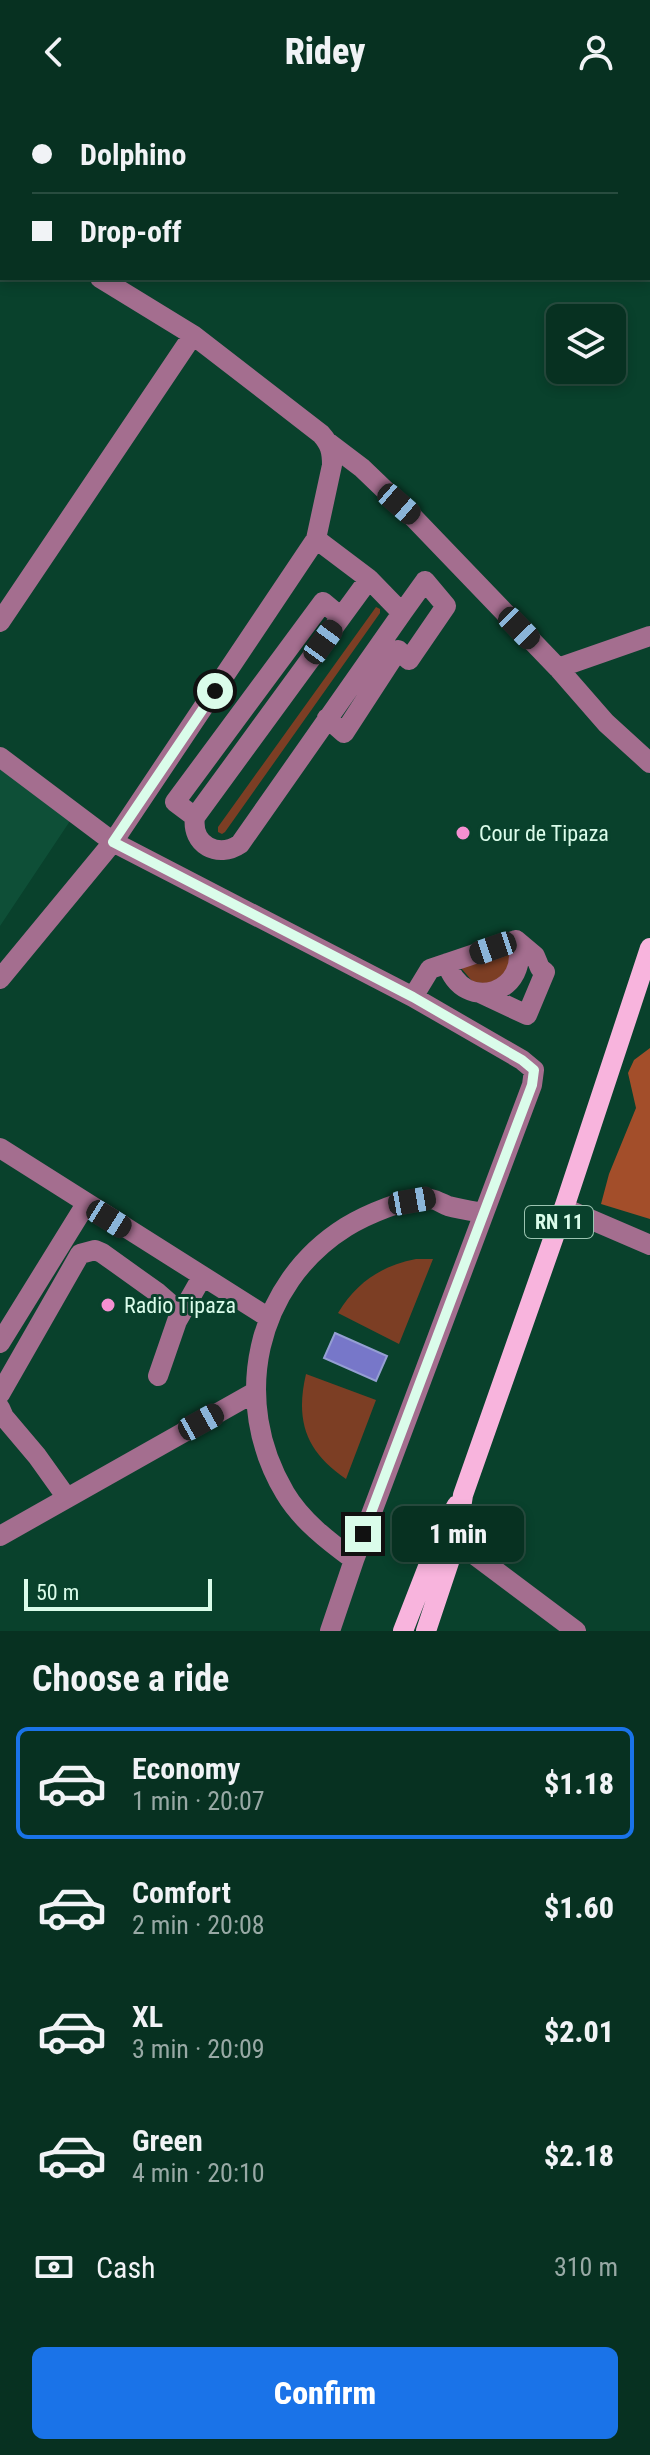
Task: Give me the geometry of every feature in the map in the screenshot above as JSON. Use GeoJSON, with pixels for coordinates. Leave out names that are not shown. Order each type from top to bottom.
{"type":"FeatureCollection","features":[{"type":"Feature","properties":{"kind":"main road","name":"RN 11"},"geometry":{"type":"LineString","coordinates":[[403,1631],[440,1536],[463,1495],[564,1208],[650,948]]}},
{"type":"Feature","properties":{"kind":"main road","name":"RN 11"},"geometry":{"type":"LineString","coordinates":[[426,1631],[456,1541],[463,1495]]}},
{"type":"Feature","properties":{"kind":"street"},"geometry":{"type":"LineString","coordinates":[[103,280],[193,335],[362,468],[558,668],[606,723],[650,763]]}},
{"type":"Feature","properties":{"kind":"street"},"geometry":{"type":"LineString","coordinates":[[0,622],[193,335]]}},
{"type":"Feature","properties":{"kind":"street"},"geometry":{"type":"LineString","coordinates":[[0,979],[113,842],[316,539],[332,465],[329,443]]}},
{"type":"Feature","properties":{"kind":"street"},"geometry":{"type":"LineString","coordinates":[[316,539],[369,579],[402,613]]}},
{"type":"Feature","properties":{"kind":"street"},"geometry":{"type":"LineString","coordinates":[[327,718],[344,733],[398,650],[409,660],[446,606],[425,581],[327,718],[240,844],[221,851],[207,847],[198,837],[195,817],[369,579]]}},
{"type":"Feature","properties":{"kind":"street"},"geometry":{"type":"LineString","coordinates":[[558,668],[650,636]]}},
{"type":"Feature","properties":{"kind":"street"},"geometry":{"type":"LineString","coordinates":[[0,757],[113,842],[413,997],[534,1070],[532,1085],[330,1631]]}},
{"type":"Feature","properties":{"kind":"street"},"geometry":{"type":"LineString","coordinates":[[413,997],[430,969],[516,940]]}},
{"type":"Feature","properties":{"kind":"street"},"geometry":{"type":"LineString","coordinates":[[447,963],[462,987],[527,1015],[545,972],[535,956],[516,940]]}},
{"type":"Feature","properties":{"kind":"street"},"geometry":{"type":"LineString","coordinates":[[480,993],[499,989],[513,977],[519,959],[516,940]]}},
{"type":"Feature","properties":{"kind":"street"},"geometry":{"type":"LineString","coordinates":[[0,1148],[269,1318]]}},
{"type":"Feature","properties":{"kind":"street"},"geometry":{"type":"LineString","coordinates":[[354,1560],[309,1523],[286,1495],[269,1463],[258,1428],[255,1392],[256,1364],[269,1318],[281,1292],[302,1262],[329,1238],[360,1218],[394,1205],[430,1198],[449,1206],[484,1213]]}},
{"type":"Feature","properties":{"kind":"street"},"geometry":{"type":"LineString","coordinates":[[0,1343],[7,1320],[86,1204]]}},
{"type":"Feature","properties":{"kind":"street"},"geometry":{"type":"LineString","coordinates":[[564,1208],[650,1245]]}},
{"type":"Feature","properties":{"kind":"street"},"geometry":{"type":"LineString","coordinates":[[0,1394],[80,1254],[95,1250],[102,1253],[181,1313]]}},
{"type":"Feature","properties":{"kind":"street"},"geometry":{"type":"LineString","coordinates":[[158,1376],[181,1313],[202,1277]]}},
{"type":"Feature","properties":{"kind":"street"},"geometry":{"type":"LineString","coordinates":[[0,1536],[255,1392]]}},
{"type":"Feature","properties":{"kind":"street"},"geometry":{"type":"LineString","coordinates":[[0,1408],[67,1498]]}},
{"type":"Feature","properties":{"kind":"street"},"geometry":{"type":"LineString","coordinates":[[456,1541],[576,1631]]}},
{"type":"Feature","properties":{"kind":"shaded area"},"geometry":{"type":"Polygon","coordinates":[[[376,607],[380,613],[225,832],[218,832],[218,827],[376,607]]]}},
{"type":"Feature","properties":{"kind":"shaded area"},"geometry":{"type":"Polygon","coordinates":[[[0,765],[74,815],[0,926],[0,765]]]}},
{"type":"Feature","properties":{"kind":"shaded area"},"geometry":{"type":"Polygon","coordinates":[[[508,948],[507,973],[492,984],[473,982],[461,968],[508,948]]]}},
{"type":"Feature","properties":{"kind":"shaded area"},"geometry":{"type":"Polygon","coordinates":[[[650,1048],[650,1219],[601,1204],[609,1174],[636,1108],[628,1073],[634,1060],[650,1048]]]}},
{"type":"Feature","properties":{"kind":"shaded area"},"geometry":{"type":"Polygon","coordinates":[[[416,1259],[433,1259],[399,1344],[338,1313],[353,1292],[371,1277],[392,1266],[416,1259]]]}},
{"type":"Feature","properties":{"kind":"shaded area"},"geometry":{"type":"Polygon","coordinates":[[[335,1333],[387,1356],[376,1381],[324,1358],[335,1333]]]}},
{"type":"Feature","properties":{"kind":"shaded area"},"geometry":{"type":"Polygon","coordinates":[[[306,1374],[376,1400],[346,1479],[321,1458],[307,1434],[302,1406],[306,1374]]]}},
{"type":"Feature","properties":{"kind":"place","name":"Cour de Tipaza"},"geometry":{"type":"Point","coordinates":[463,833]}},
{"type":"Feature","properties":{"kind":"place","name":"Radio Tipaza"},"geometry":{"type":"Point","coordinates":[108,1305]}},
{"type":"Feature","properties":{"kind":"route"},"geometry":{"type":"LineString","coordinates":[[215,691],[113,842],[413,997],[534,1070],[532,1085],[363,1534]]}}]}
